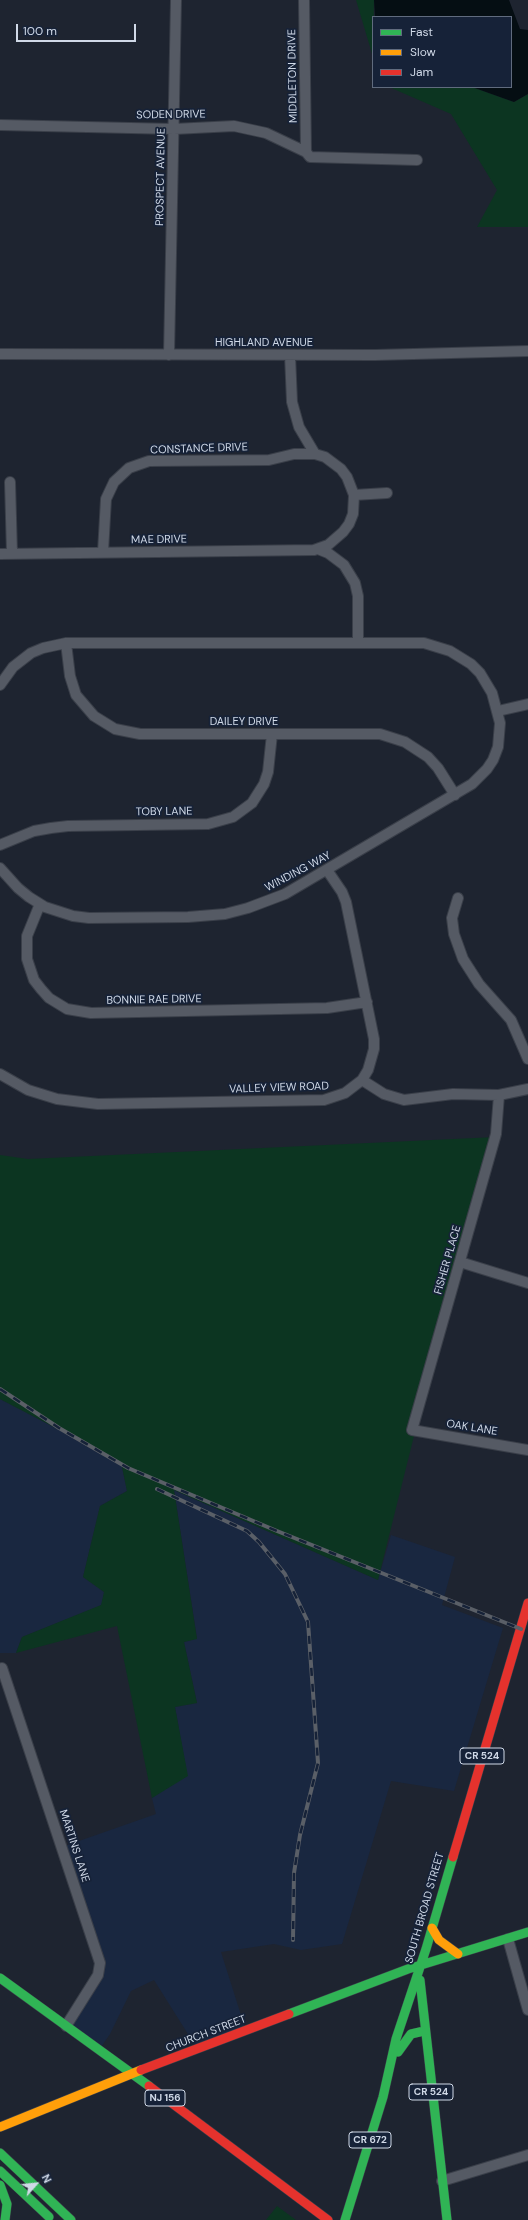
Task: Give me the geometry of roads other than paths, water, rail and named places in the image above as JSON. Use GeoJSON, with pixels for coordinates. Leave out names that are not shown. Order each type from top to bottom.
{"type":"FeatureCollection","features":[{"type":"Feature","properties":{"kind":"main road","name":"SOUTH BROAD STREET"},"geometry":{"type":"LineString","coordinates":[[345,2220],[382,2103],[392,2059],[528,1603]]}},
{"type":"Feature","properties":{"kind":"main road"},"geometry":{"type":"LineString","coordinates":[[432,1928],[438,1940],[458,1954]]}},
{"type":"Feature","properties":{"kind":"main road","name":"CHURCH STREET"},"geometry":{"type":"LineString","coordinates":[[0,2127],[133,2074],[421,1965],[528,1932]]}},
{"type":"Feature","properties":{"kind":"main road","name":"CR 524"},"geometry":{"type":"LineString","coordinates":[[421,1965],[421,1994],[424,2031],[447,2220]]}},
{"type":"Feature","properties":{"kind":"main road","name":"NJ 156"},"geometry":{"type":"LineString","coordinates":[[0,1978],[133,2074],[328,2220]]}},
{"type":"Feature","properties":{"kind":"main road"},"geometry":{"type":"LineString","coordinates":[[392,2059],[411,2034],[424,2031]]}},
{"type":"Feature","properties":{"kind":"main road"},"geometry":{"type":"LineString","coordinates":[[0,2153],[70,2220]]}},
{"type":"Feature","properties":{"kind":"main road"},"geometry":{"type":"LineString","coordinates":[[0,2171],[53,2220]]}},
{"type":"Feature","properties":{"kind":"main road"},"geometry":{"type":"LineString","coordinates":[[0,2185],[7,2204],[5,2220]]}},
{"type":"Feature","properties":{"kind":"street","name":"PROSPECT AVENUE"},"geometry":{"type":"LineString","coordinates":[[169,355],[176,0]]}},
{"type":"Feature","properties":{"kind":"street","name":"MIDDLETON DRIVE"},"geometry":{"type":"LineString","coordinates":[[304,0],[306,152]]}},
{"type":"Feature","properties":{"kind":"street","name":"SODEN DRIVE"},"geometry":{"type":"LineString","coordinates":[[0,125],[174,128],[234,126],[249,128],[266,133],[306,152],[310,157],[335,159],[417,160]]}},
{"type":"Feature","properties":{"kind":"street","name":"HIGHLAND AVENUE"},"geometry":{"type":"LineString","coordinates":[[0,354],[290,355],[528,351]]}},
{"type":"Feature","properties":{"kind":"street"},"geometry":{"type":"LineString","coordinates":[[290,355],[292,402],[295,416],[306,440],[315,454],[325,457],[342,469],[350,481],[354,495],[352,514],[343,532],[328,545],[318,549]]}},
{"type":"Feature","properties":{"kind":"street","name":"CONSTANCE DRIVE"},"geometry":{"type":"LineString","coordinates":[[104,552],[106,499],[114,482],[129,468],[149,461],[269,460],[294,454],[315,454]]}},
{"type":"Feature","properties":{"kind":"street"},"geometry":{"type":"LineString","coordinates":[[10,482],[12,554]]}},
{"type":"Feature","properties":{"kind":"street"},"geometry":{"type":"LineString","coordinates":[[354,495],[387,493]]}},
{"type":"Feature","properties":{"kind":"street"},"geometry":{"type":"LineString","coordinates":[[318,549],[337,558],[344,565],[355,583],[358,596],[358,642]]}},
{"type":"Feature","properties":{"kind":"street","name":"MAE DRIVE"},"geometry":{"type":"LineString","coordinates":[[0,554],[318,549]]}},
{"type":"Feature","properties":{"kind":"street","name":"WINDING WAY"},"geometry":{"type":"LineString","coordinates":[[0,868],[18,888],[40,904],[59,912],[89,918],[205,916],[240,910],[266,902],[327,870],[480,778],[493,760],[500,735],[498,711],[492,693],[480,673],[471,664],[450,651],[424,643],[66,643],[43,648],[31,653],[1,680]]}},
{"type":"Feature","properties":{"kind":"street","name":"DAILEY DRIVE"},"geometry":{"type":"LineString","coordinates":[[66,643],[70,676],[76,695],[94,716],[115,729],[140,734],[380,734],[393,737],[411,745],[428,757],[443,775],[454,795]]}},
{"type":"Feature","properties":{"kind":"street"},"geometry":{"type":"LineString","coordinates":[[498,711],[528,704]]}},
{"type":"Feature","properties":{"kind":"street","name":"TOBY LANE"},"geometry":{"type":"LineString","coordinates":[[0,845],[34,832],[56,827],[208,824],[233,817],[252,803],[264,784],[268,772],[272,734]]}},
{"type":"Feature","properties":{"kind":"street","name":"VALLEY VIEW ROAD"},"geometry":{"type":"LineString","coordinates":[[0,1074],[28,1090],[78,1103],[98,1104],[324,1100],[345,1093],[362,1080],[368,1070],[374,1050],[374,1039],[346,902],[342,892],[327,870]]}},
{"type":"Feature","properties":{"kind":"street"},"geometry":{"type":"LineString","coordinates":[[458,898],[452,918],[454,934],[462,958],[479,984],[511,1020],[528,1059]]}},
{"type":"Feature","properties":{"kind":"street","name":"BONNIE RAE DRIVE"},"geometry":{"type":"LineString","coordinates":[[40,904],[27,936],[26,948],[28,964],[34,980],[41,990],[49,998],[68,1009],[91,1013],[319,1008],[367,1002]]}},
{"type":"Feature","properties":{"kind":"street"},"geometry":{"type":"LineString","coordinates":[[362,1080],[384,1094],[404,1100],[453,1094],[499,1095],[528,1089]]}},
{"type":"Feature","properties":{"kind":"street","name":"FISHER PLACE"},"geometry":{"type":"LineString","coordinates":[[412,1430],[496,1134],[499,1095]]}},
{"type":"Feature","properties":{"kind":"street"},"geometry":{"type":"LineString","coordinates":[[460,1262],[528,1282]]}},
{"type":"Feature","properties":{"kind":"street","name":"OAK LANE"},"geometry":{"type":"LineString","coordinates":[[412,1430],[528,1450]]}},
{"type":"Feature","properties":{"kind":"street","name":"MARTINS LANE"},"geometry":{"type":"LineString","coordinates":[[2,1668],[100,1963],[98,1975],[66,2026]]}},
{"type":"Feature","properties":{"kind":"street"},"geometry":{"type":"LineString","coordinates":[[508,1938],[528,2010]]}},
{"type":"Feature","properties":{"kind":"street"},"geometry":{"type":"LineString","coordinates":[[442,2181],[528,2155]]}},
{"type":"Feature","properties":{"kind":"railway"},"geometry":{"type":"LineString","coordinates":[[0,1389],[59,1428],[128,1468],[277,1531],[521,1629]]}},
{"type":"Feature","properties":{"kind":"railway"},"geometry":{"type":"LineString","coordinates":[[157,1489],[247,1531],[259,1542],[285,1574],[308,1622],[318,1763],[300,1835],[294,1873],[293,1940]]}}]}
